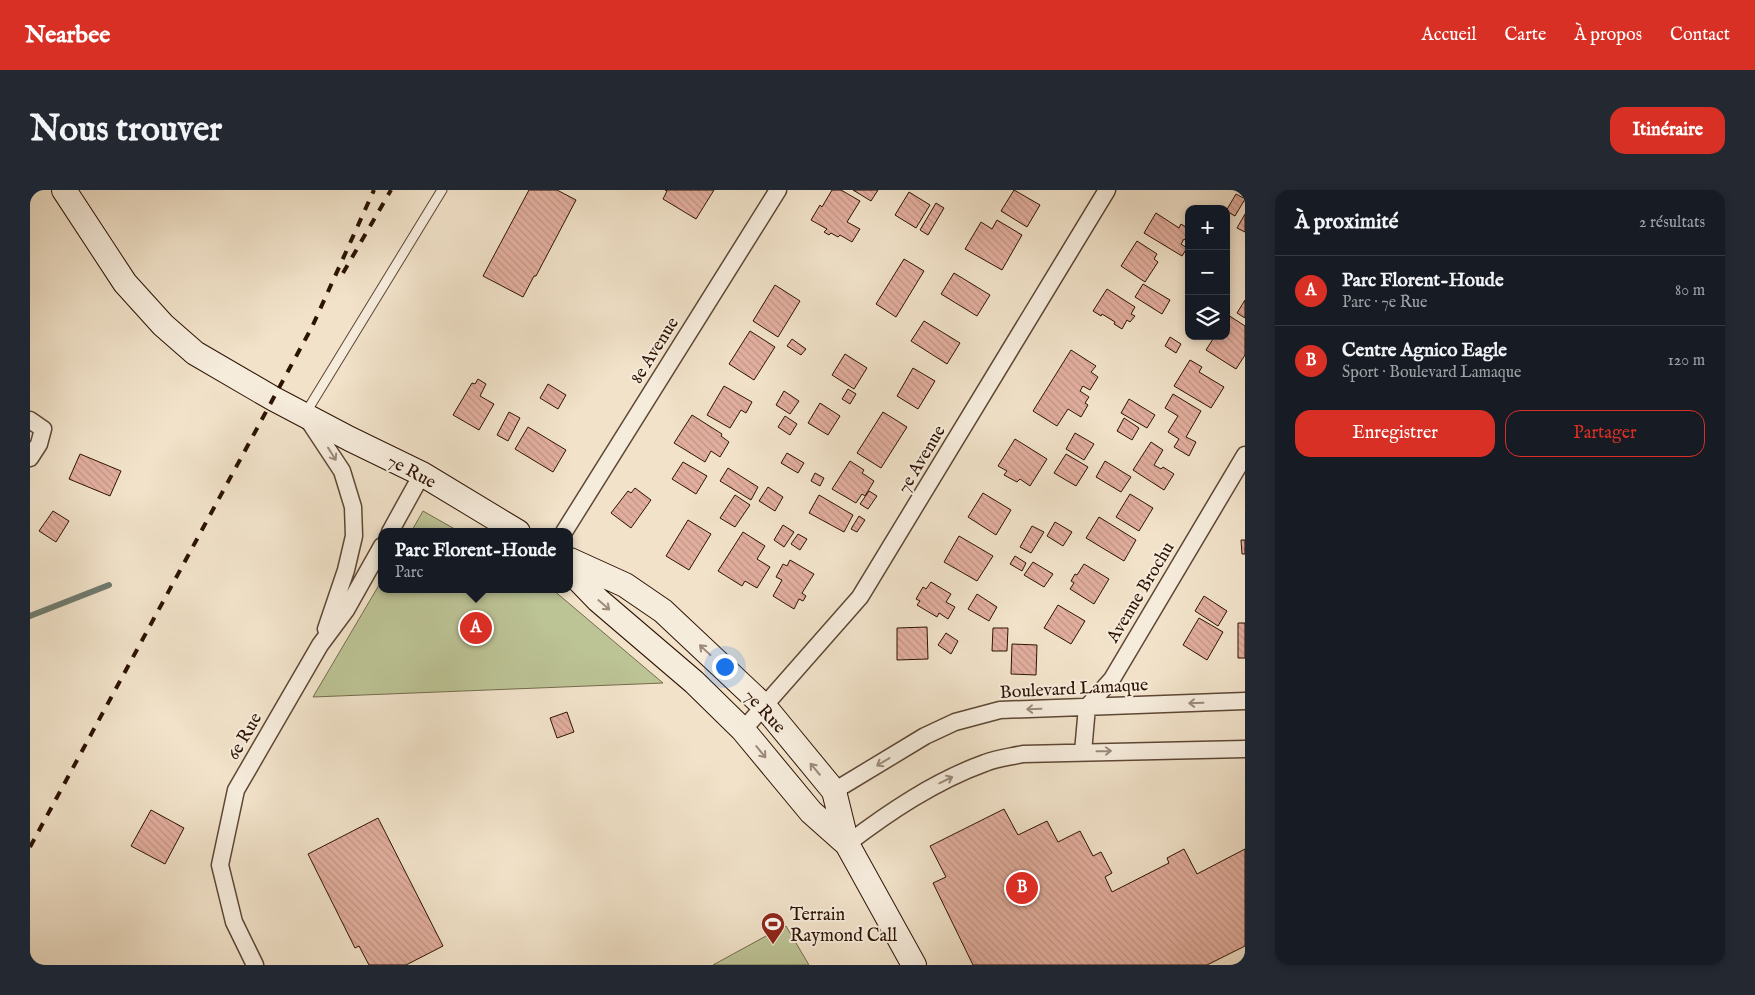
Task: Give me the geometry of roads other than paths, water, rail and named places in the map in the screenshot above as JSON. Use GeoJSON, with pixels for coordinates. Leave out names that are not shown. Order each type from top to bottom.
{"type":"FeatureCollection","features":[{"type":"Feature","properties":{"kind":"main road","name":"7e Rue"},"geometry":{"type":"LineString","coordinates":[[64,190],[125,283],[163,325],[195,353],[274,399],[422,474],[511,528]]}},
{"type":"Feature","properties":{"kind":"main road","name":"7e Rue"},"geometry":{"type":"LineString","coordinates":[[573,561],[625,585],[663,611],[764,706],[834,791],[847,844],[914,965]]}},
{"type":"Feature","properties":{"kind":"main road","name":"7e Rue"},"geometry":{"type":"LineString","coordinates":[[573,574],[598,600],[694,682],[742,730],[811,812],[847,844]]}},
{"type":"Feature","properties":{"kind":"street","name":"8e Avenue"},"geometry":{"type":"LineString","coordinates":[[567,528],[778,190]]}},
{"type":"Feature","properties":{"kind":"street","name":"7e Avenue"},"geometry":{"type":"LineString","coordinates":[[742,730],[860,597],[1107,190]]}},
{"type":"Feature","properties":{"kind":"street"},"geometry":{"type":"LineString","coordinates":[[305,414],[342,471],[353,507],[354,536],[346,570],[320,645]]}},
{"type":"Feature","properties":{"kind":"street"},"geometry":{"type":"LineString","coordinates":[[30,420],[43,428],[39,444],[30,458]]}},
{"type":"Feature","properties":{"kind":"street","name":"Avenue Brochu"},"geometry":{"type":"LineString","coordinates":[[1087,707],[1112,679],[1245,455]]}},
{"type":"Feature","properties":{"kind":"street"},"geometry":{"type":"LineString","coordinates":[[392,528],[422,474]]}},
{"type":"Feature","properties":{"kind":"street","name":"6e Rue"},"geometry":{"type":"LineString","coordinates":[[255,965],[234,922],[220,865],[236,790],[320,645],[346,610],[378,553]]}},
{"type":"Feature","properties":{"kind":"street","name":"Boulevard Lamaque"},"geometry":{"type":"LineString","coordinates":[[834,791],[925,736],[956,722],[1000,710],[1245,701]]}},
{"type":"Feature","properties":{"kind":"street"},"geometry":{"type":"LineString","coordinates":[[1083,752],[1087,707]]}},
{"type":"Feature","properties":{"kind":"street"},"geometry":{"type":"LineString","coordinates":[[847,844],[876,822],[944,781],[986,762],[1023,754],[1245,749]]}},
{"type":"Feature","properties":{"kind":"lane"},"geometry":{"type":"LineString","coordinates":[[305,414],[442,190]]}},
{"type":"Feature","properties":{"kind":"waterway"},"geometry":{"type":"LineString","coordinates":[[30,616],[109,585]]}},
{"type":"Feature","properties":{"kind":"railway"},"geometry":{"type":"LineString","coordinates":[[30,847],[312,327],[374,190]]}},
{"type":"Feature","properties":{"kind":"railway"},"geometry":{"type":"LineString","coordinates":[[343,273],[391,190]]}},
{"type":"Feature","properties":{"kind":"place","name":"Parc Florent-Houde"},"geometry":{"type":"Point","coordinates":[476,628]}},
{"type":"Feature","properties":{"kind":"place","name":"Centre Agnico Eagle"},"geometry":{"type":"Point","coordinates":[1022,888]}},
{"type":"Feature","properties":{"kind":"place","name":"Terrain Raymond Call"},"geometry":{"type":"Point","coordinates":[773,945]}}]}
